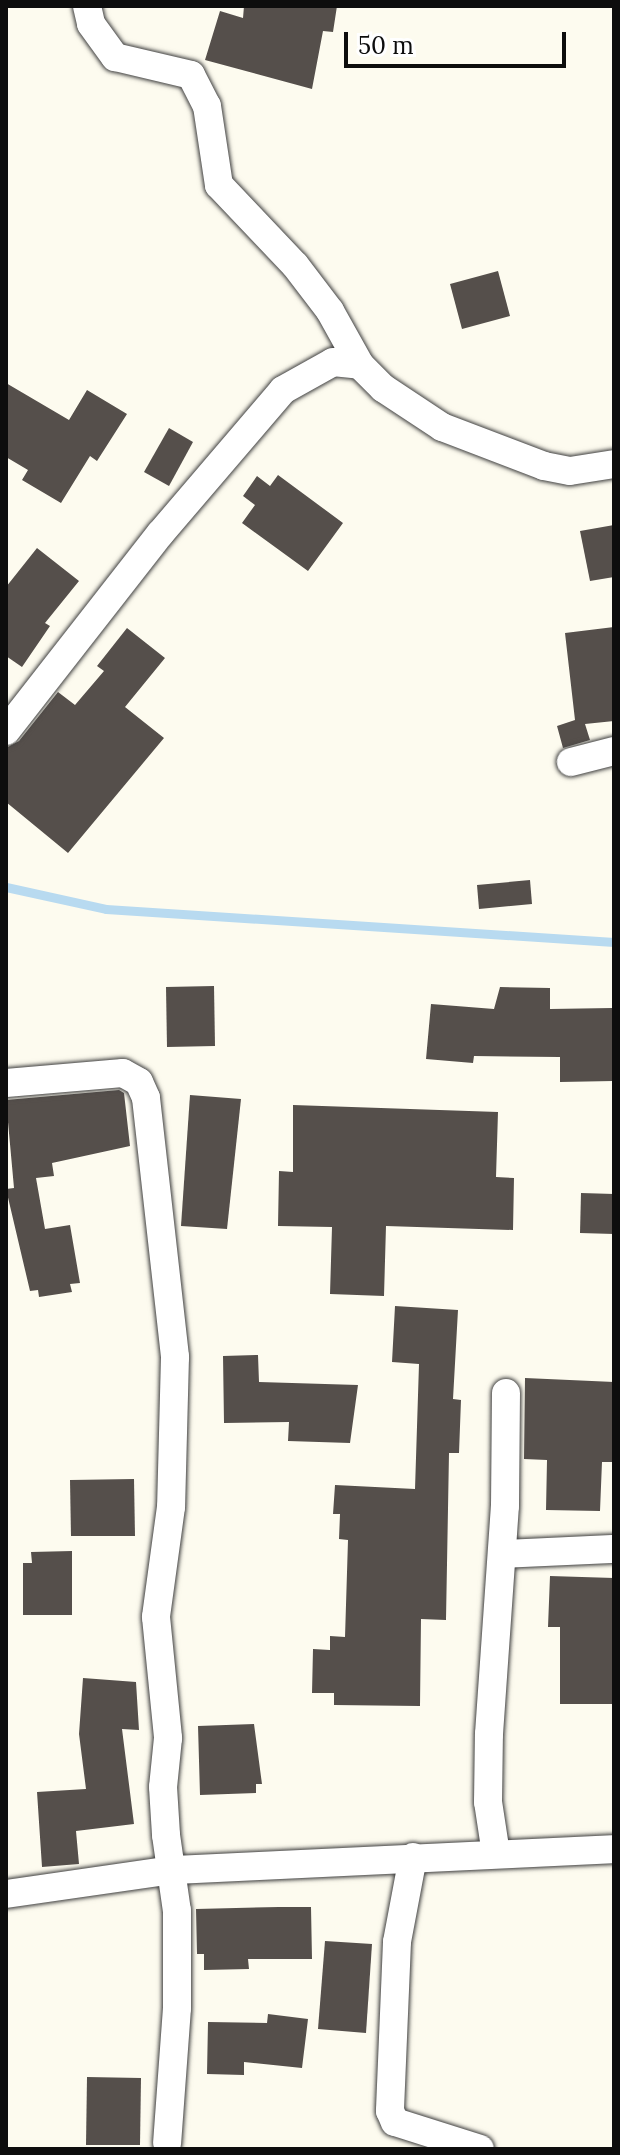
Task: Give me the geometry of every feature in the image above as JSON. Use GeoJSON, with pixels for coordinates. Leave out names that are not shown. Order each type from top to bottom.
{"type":"FeatureCollection","features":[{"type":"Feature","properties":{"kind":"street"},"geometry":{"type":"LineString","coordinates":[[87,6],[91,24],[115,57],[191,75],[207,106],[219,185],[295,265],[360,365],[383,388],[442,427],[480,443],[570,471],[614,464]]}},
{"type":"Feature","properties":{"kind":"street"},"geometry":{"type":"LineString","coordinates":[[6,731],[160,534],[283,390],[333,362],[360,365]]}},
{"type":"Feature","properties":{"kind":"street"},"geometry":{"type":"LineString","coordinates":[[571,762],[614,751]]}},
{"type":"Feature","properties":{"kind":"street"},"geometry":{"type":"LineString","coordinates":[[6,1083],[123,1073],[139,1082],[146,1098],[175,1357],[171,1507],[156,1617],[168,1738],[163,1787],[173,1870],[177,2008],[167,2143]]}},
{"type":"Feature","properties":{"kind":"street"},"geometry":{"type":"LineString","coordinates":[[496,1854],[488,1802],[489,1734],[503,1554],[506,1393]]}},
{"type":"Feature","properties":{"kind":"street"},"geometry":{"type":"LineString","coordinates":[[503,1554],[614,1549]]}},
{"type":"Feature","properties":{"kind":"street"},"geometry":{"type":"LineString","coordinates":[[6,1894],[173,1870],[614,1849]]}},
{"type":"Feature","properties":{"kind":"street"},"geometry":{"type":"LineString","coordinates":[[413,1857],[397,1942],[390,2111],[395,2122],[480,2149]]}},
{"type":"Feature","properties":{"kind":"building"},"geometry":{"type":"Polygon","coordinates":[[[244,6],[337,6],[333,32],[323,31],[312,89],[205,60],[220,11],[243,18],[244,6]]]}},
{"type":"Feature","properties":{"kind":"building"},"geometry":{"type":"Polygon","coordinates":[[[498,271],[510,316],[462,329],[450,284],[498,271]]]}},
{"type":"Feature","properties":{"kind":"building"},"geometry":{"type":"Polygon","coordinates":[[[6,383],[69,420],[87,390],[127,414],[97,461],[90,456],[61,503],[22,480],[28,470],[6,457],[6,383]]]}},
{"type":"Feature","properties":{"kind":"building"},"geometry":{"type":"Polygon","coordinates":[[[169,428],[193,442],[169,486],[144,472],[169,428]]]}},
{"type":"Feature","properties":{"kind":"building"},"geometry":{"type":"Polygon","coordinates":[[[278,475],[343,523],[308,571],[242,523],[255,505],[243,496],[257,476],[270,486],[278,475]]]}},
{"type":"Feature","properties":{"kind":"building"},"geometry":{"type":"Polygon","coordinates":[[[614,525],[614,577],[590,581],[580,531],[614,525]]]}},
{"type":"Feature","properties":{"kind":"building"},"geometry":{"type":"Polygon","coordinates":[[[37,548],[79,581],[45,623],[50,626],[22,667],[6,656],[6,587],[37,548]]]}},
{"type":"Feature","properties":{"kind":"building"},"geometry":{"type":"Polygon","coordinates":[[[614,627],[614,721],[585,724],[590,740],[563,748],[557,726],[575,720],[565,633],[614,627]]]}},
{"type":"Feature","properties":{"kind":"building"},"geometry":{"type":"Polygon","coordinates":[[[127,628],[165,658],[125,707],[164,738],[68,853],[6,802],[6,748],[19,741],[58,692],[75,705],[104,671],[97,666],[127,628]]]}},
{"type":"Feature","properties":{"kind":"building"},"geometry":{"type":"Polygon","coordinates":[[[530,880],[532,904],[479,909],[477,885],[530,880]]]}},
{"type":"Feature","properties":{"kind":"building"},"geometry":{"type":"Polygon","coordinates":[[[214,986],[215,1046],[167,1047],[166,987],[214,986]]]}},
{"type":"Feature","properties":{"kind":"building"},"geometry":{"type":"Polygon","coordinates":[[[500,987],[550,988],[550,1009],[612,1008],[613,1081],[560,1082],[560,1057],[474,1056],[473,1063],[426,1059],[431,1004],[494,1009],[500,987]]]}},
{"type":"Feature","properties":{"kind":"building"},"geometry":{"type":"Polygon","coordinates":[[[119,1090],[124,1093],[130,1146],[52,1163],[54,1176],[36,1178],[45,1229],[70,1225],[80,1283],[70,1284],[72,1292],[39,1297],[38,1290],[30,1291],[6,1189],[14,1188],[6,1100],[119,1090]]]}},
{"type":"Feature","properties":{"kind":"building"},"geometry":{"type":"Polygon","coordinates":[[[190,1095],[241,1099],[227,1229],[181,1226],[190,1095]]]}},
{"type":"Feature","properties":{"kind":"building"},"geometry":{"type":"Polygon","coordinates":[[[293,1105],[498,1112],[496,1177],[514,1178],[513,1230],[386,1226],[384,1296],[330,1294],[332,1227],[278,1226],[279,1171],[293,1172],[293,1105]]]}},
{"type":"Feature","properties":{"kind":"building"},"geometry":{"type":"Polygon","coordinates":[[[581,1193],[614,1194],[614,1234],[580,1233],[581,1193]]]}},
{"type":"Feature","properties":{"kind":"building"},"geometry":{"type":"Polygon","coordinates":[[[395,1306],[458,1310],[453,1399],[461,1400],[459,1453],[449,1453],[446,1620],[421,1619],[420,1706],[334,1705],[334,1693],[312,1693],[313,1649],[330,1650],[330,1636],[345,1637],[348,1540],[339,1539],[340,1514],[333,1514],[335,1485],[415,1489],[419,1364],[392,1362],[395,1306]]]}},
{"type":"Feature","properties":{"kind":"building"},"geometry":{"type":"Polygon","coordinates":[[[258,1355],[259,1382],[358,1385],[350,1443],[288,1441],[289,1422],[224,1423],[223,1356],[258,1355]]]}},
{"type":"Feature","properties":{"kind":"building"},"geometry":{"type":"Polygon","coordinates":[[[525,1378],[614,1382],[614,1462],[602,1462],[600,1511],[546,1510],[547,1460],[524,1459],[525,1378]]]}},
{"type":"Feature","properties":{"kind":"building"},"geometry":{"type":"Polygon","coordinates":[[[134,1479],[135,1536],[71,1536],[70,1480],[134,1479]]]}},
{"type":"Feature","properties":{"kind":"building"},"geometry":{"type":"Polygon","coordinates":[[[72,1551],[72,1615],[23,1615],[23,1563],[32,1563],[31,1552],[72,1551]]]}},
{"type":"Feature","properties":{"kind":"building"},"geometry":{"type":"Polygon","coordinates":[[[550,1576],[614,1578],[614,1704],[560,1704],[560,1627],[548,1627],[550,1576]]]}},
{"type":"Feature","properties":{"kind":"building"},"geometry":{"type":"Polygon","coordinates":[[[83,1678],[136,1682],[139,1730],[122,1729],[134,1824],[76,1831],[79,1864],[42,1867],[37,1792],[86,1789],[79,1734],[83,1678]]]}},
{"type":"Feature","properties":{"kind":"building"},"geometry":{"type":"Polygon","coordinates":[[[254,1724],[262,1784],[256,1784],[256,1793],[200,1795],[198,1726],[254,1724]]]}},
{"type":"Feature","properties":{"kind":"building"},"geometry":{"type":"Polygon","coordinates":[[[311,1907],[312,1959],[248,1959],[249,1969],[204,1970],[204,1954],[197,1954],[196,1909],[311,1907]]]}},
{"type":"Feature","properties":{"kind":"building"},"geometry":{"type":"Polygon","coordinates":[[[325,1941],[372,1944],[366,2033],[318,2029],[325,1941]]]}},
{"type":"Feature","properties":{"kind":"building"},"geometry":{"type":"Polygon","coordinates":[[[268,2014],[308,2019],[302,2068],[244,2062],[244,2075],[207,2074],[208,2022],[267,2023],[268,2014]]]}},
{"type":"Feature","properties":{"kind":"building"},"geometry":{"type":"Polygon","coordinates":[[[87,2077],[141,2078],[140,2145],[86,2145],[87,2077]]]}},
{"type":"Feature","properties":{"kind":"waterway"},"geometry":{"type":"LineString","coordinates":[[6,887],[106,909],[614,942]]}}]}
